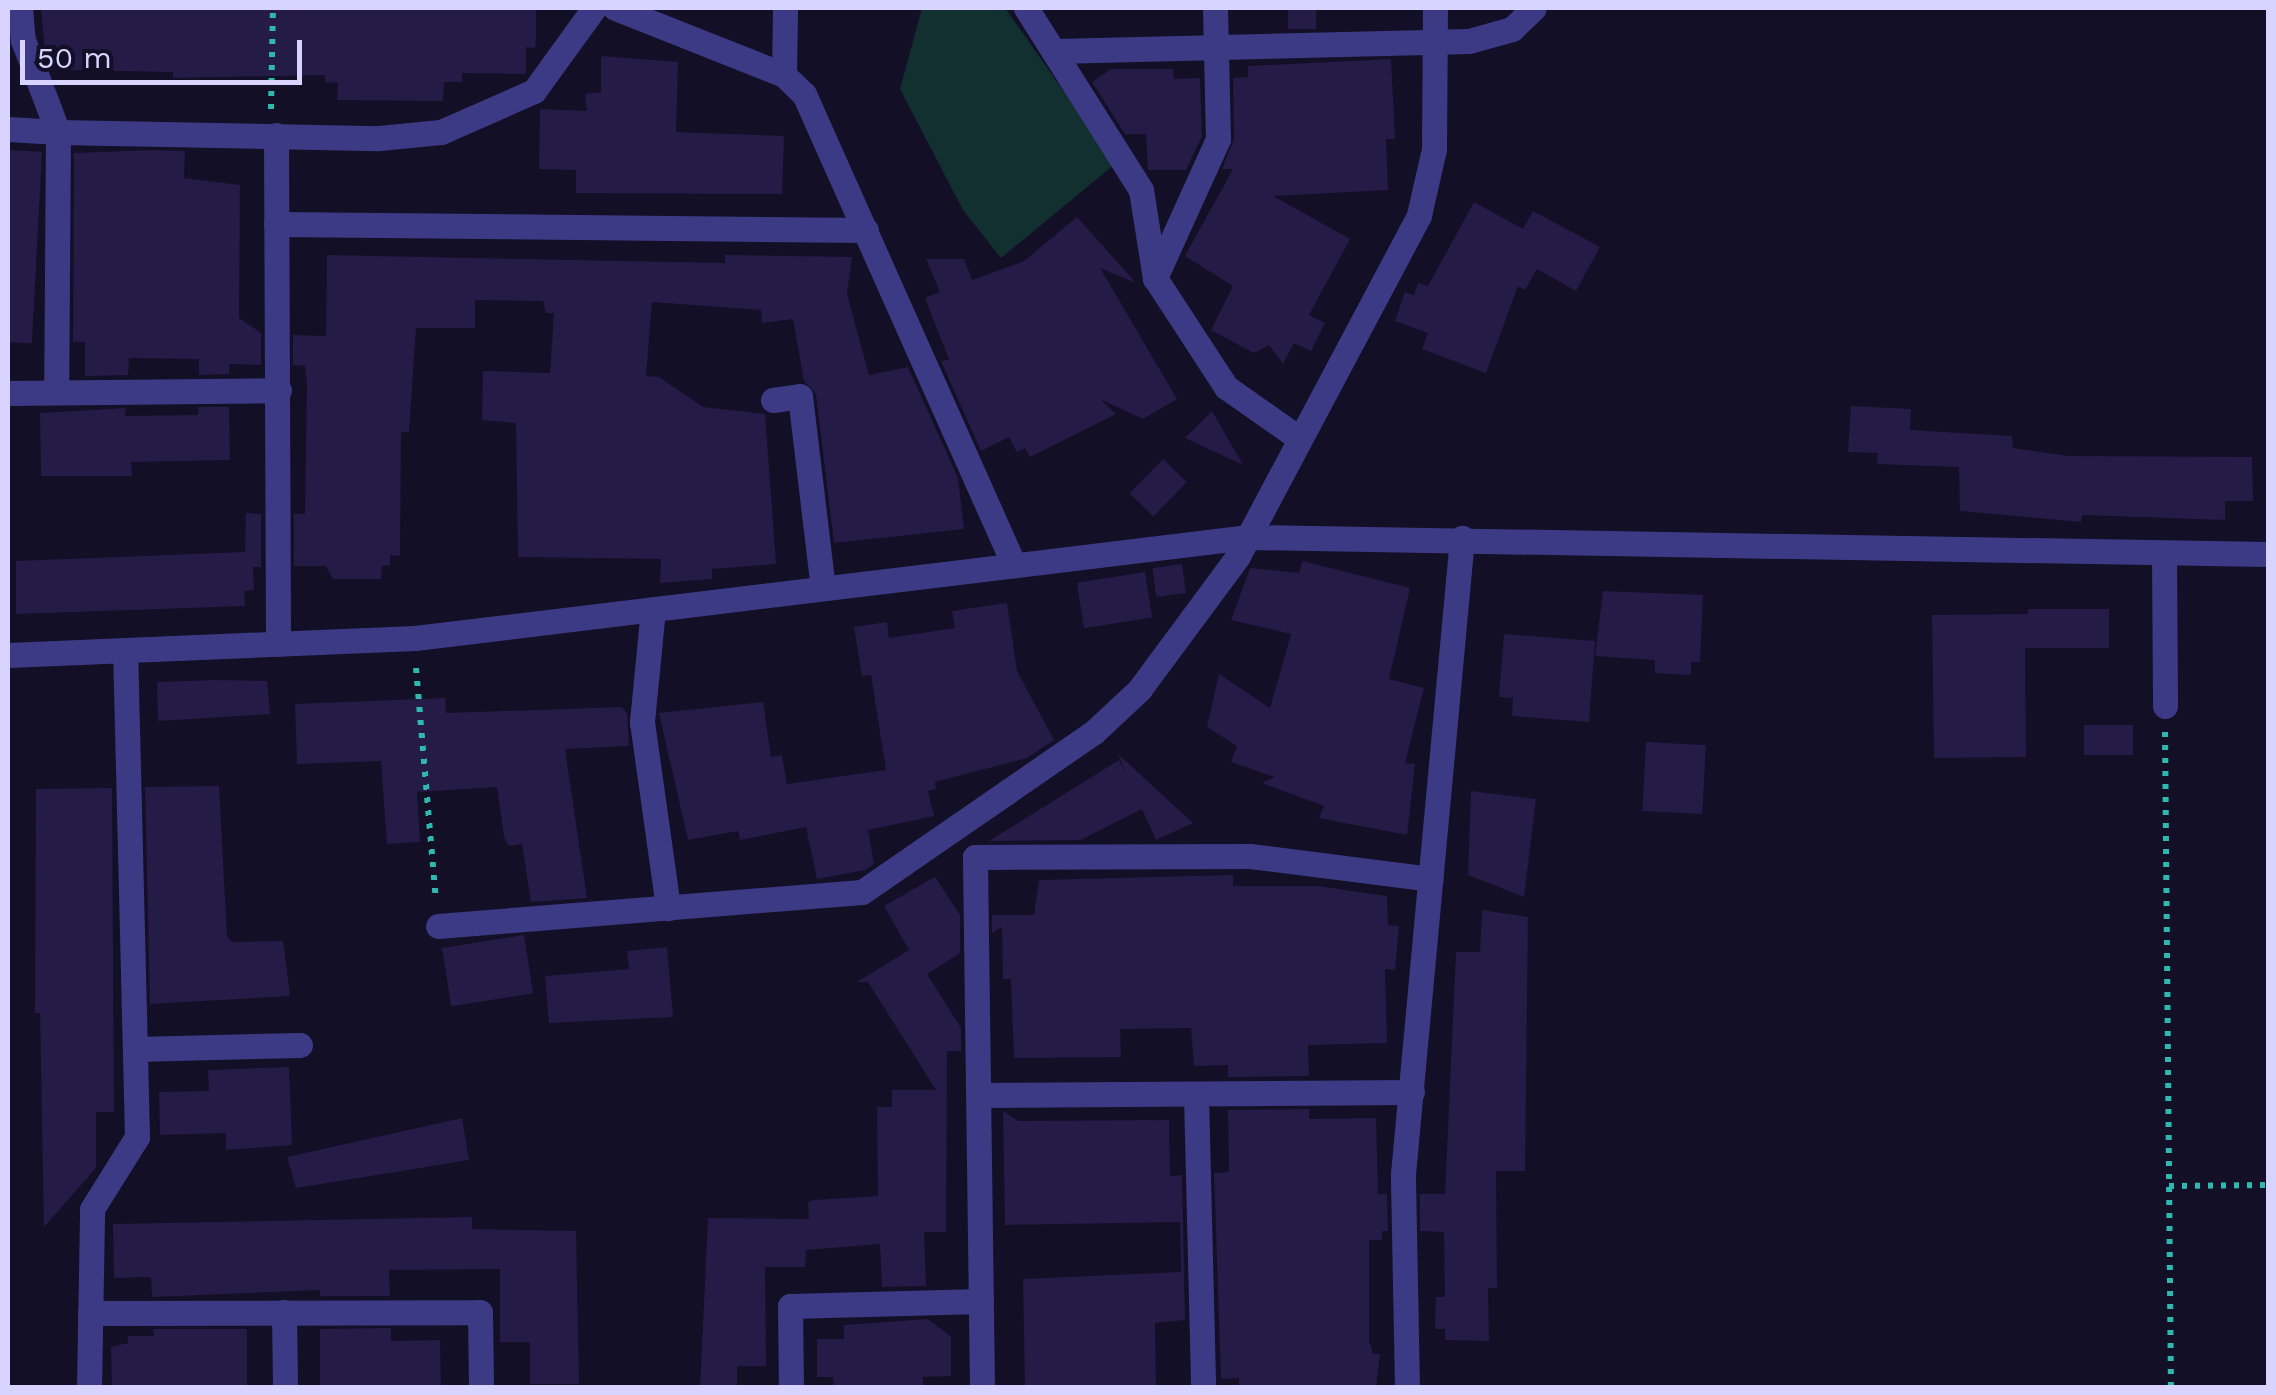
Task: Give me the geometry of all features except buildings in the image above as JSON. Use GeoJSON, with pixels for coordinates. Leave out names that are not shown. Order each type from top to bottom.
{"type":"FeatureCollection","features":[{"type":"Feature","properties":{"kind":"street"},"geometry":{"type":"LineString","coordinates":[[20,8],[22,40],[58,132],[56,392]]}},
{"type":"Feature","properties":{"kind":"street"},"geometry":{"type":"LineString","coordinates":[[8,129],[379,138],[442,132],[488,115],[534,91],[594,8]]}},
{"type":"Feature","properties":{"kind":"street"},"geometry":{"type":"LineString","coordinates":[[615,8],[784,75],[818,115],[1014,565]]}},
{"type":"Feature","properties":{"kind":"street"},"geometry":{"type":"LineString","coordinates":[[784,75],[785,8]]}},
{"type":"Feature","properties":{"kind":"street"},"geometry":{"type":"LineString","coordinates":[[1026,8],[1141,190],[1155,278],[1226,387],[1300,438]]}},
{"type":"Feature","properties":{"kind":"street"},"geometry":{"type":"LineString","coordinates":[[1155,278],[1218,140],[1215,8]]}},
{"type":"Feature","properties":{"kind":"street"},"geometry":{"type":"LineString","coordinates":[[438,926],[862,892],[1094,732],[1139,690],[1249,537],[1419,214],[1434,149],[1435,8]]}},
{"type":"Feature","properties":{"kind":"street"},"geometry":{"type":"LineString","coordinates":[[1056,51],[1436,43],[1494,38],[1534,8]]}},
{"type":"Feature","properties":{"kind":"street"},"geometry":{"type":"LineString","coordinates":[[273,135],[280,390],[278,644]]}},
{"type":"Feature","properties":{"kind":"street"},"geometry":{"type":"LineString","coordinates":[[276,224],[866,230]]}},
{"type":"Feature","properties":{"kind":"street"},"geometry":{"type":"LineString","coordinates":[[8,393],[280,390]]}},
{"type":"Feature","properties":{"kind":"street"},"geometry":{"type":"LineString","coordinates":[[773,400],[800,396],[823,588]]}},
{"type":"Feature","properties":{"kind":"street"},"geometry":{"type":"LineString","coordinates":[[8,655],[415,638],[1249,537],[2268,554]]}},
{"type":"Feature","properties":{"kind":"street"},"geometry":{"type":"LineString","coordinates":[[1407,1388],[1404,1174],[1462,538]]}},
{"type":"Feature","properties":{"kind":"street"},"geometry":{"type":"LineString","coordinates":[[2164,554],[2165,706]]}},
{"type":"Feature","properties":{"kind":"street"},"geometry":{"type":"LineString","coordinates":[[653,610],[642,722],[668,908]]}},
{"type":"Feature","properties":{"kind":"street"},"geometry":{"type":"LineString","coordinates":[[89,1388],[92,1209],[137,1137],[125,650]]}},
{"type":"Feature","properties":{"kind":"street"},"geometry":{"type":"LineString","coordinates":[[954,828],[975,857],[982,1388]]}},
{"type":"Feature","properties":{"kind":"street"},"geometry":{"type":"LineString","coordinates":[[975,857],[1250,856],[1430,879]]}},
{"type":"Feature","properties":{"kind":"street"},"geometry":{"type":"LineString","coordinates":[[135,1049],[300,1045]]}},
{"type":"Feature","properties":{"kind":"street"},"geometry":{"type":"LineString","coordinates":[[979,1095],[1412,1092]]}},
{"type":"Feature","properties":{"kind":"street"},"geometry":{"type":"LineString","coordinates":[[1196,1095],[1203,1388]]}},
{"type":"Feature","properties":{"kind":"street"},"geometry":{"type":"LineString","coordinates":[[792,1388],[790,1306],[981,1301]]}},
{"type":"Feature","properties":{"kind":"street"},"geometry":{"type":"LineString","coordinates":[[284,1312],[286,1388]]}},
{"type":"Feature","properties":{"kind":"street"},"geometry":{"type":"LineString","coordinates":[[90,1313],[480,1312],[482,1388]]}},
{"type":"Feature","properties":{"kind":"path"},"geometry":{"type":"LineString","coordinates":[[273,8],[273,135]]}},
{"type":"Feature","properties":{"kind":"path"},"geometry":{"type":"LineString","coordinates":[[415,638],[438,926]]}},
{"type":"Feature","properties":{"kind":"path"},"geometry":{"type":"LineString","coordinates":[[2165,706],[2170,1388]]}},
{"type":"Feature","properties":{"kind":"path"},"geometry":{"type":"LineString","coordinates":[[2169,1186],[2268,1185]]}},
{"type":"Feature","properties":{"kind":"green space"},"geometry":{"type":"Polygon","coordinates":[[[922,8],[1005,8],[1115,164],[1001,258],[963,210],[900,89],[922,8]]]}}]}
